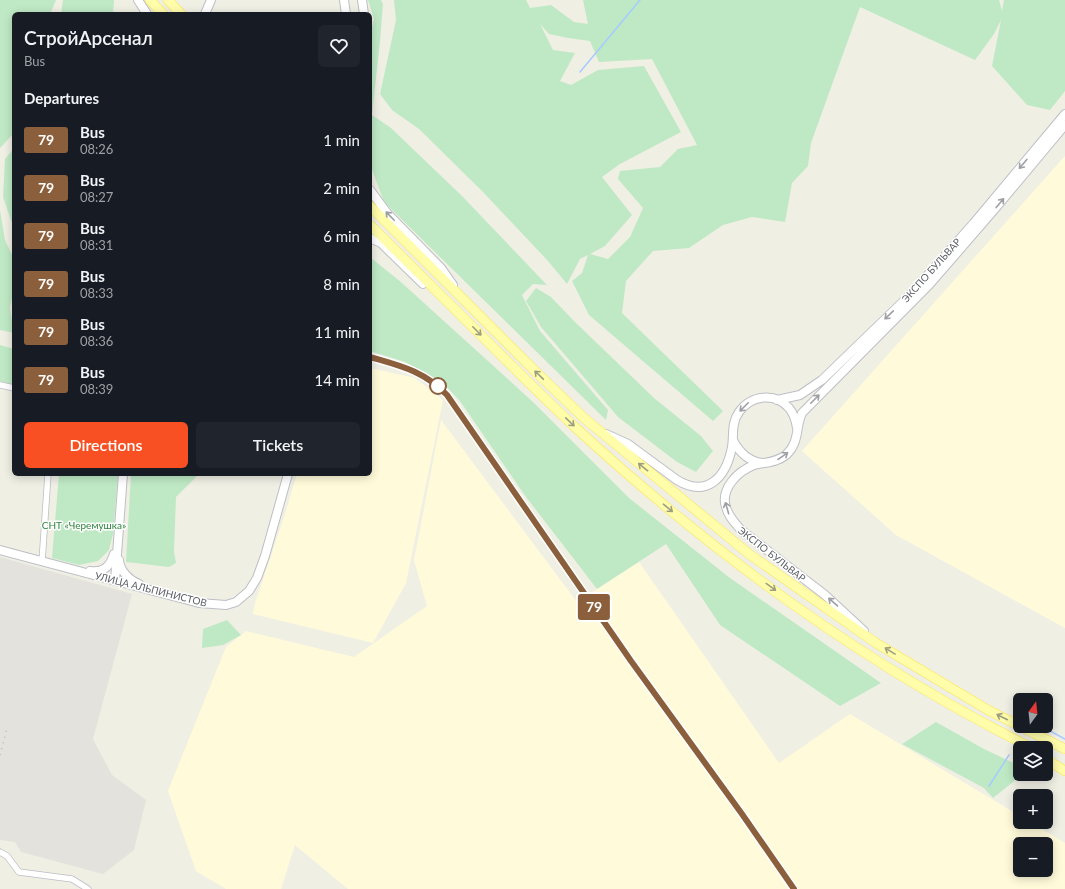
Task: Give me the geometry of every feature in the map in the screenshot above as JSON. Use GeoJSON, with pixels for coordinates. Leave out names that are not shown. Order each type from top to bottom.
{"type":"FeatureCollection","features":[{"type":"Feature","properties":{"kind":"main road"},"geometry":{"type":"LineString","coordinates":[[150,0],[161,12]]}},
{"type":"Feature","properties":{"kind":"main road"},"geometry":{"type":"LineString","coordinates":[[168,0],[178,12]]}},
{"type":"Feature","properties":{"kind":"main road"},"geometry":{"type":"LineString","coordinates":[[372,208],[535,371],[598,430],[749,554],[872,639],[926,673],[969,699],[1065,750]]}},
{"type":"Feature","properties":{"kind":"main road"},"geometry":{"type":"LineString","coordinates":[[372,227],[576,428],[674,513],[728,556],[800,608],[875,659],[924,690],[1018,741]]}},
{"type":"Feature","properties":{"kind":"main road"},"geometry":{"type":"LineString","coordinates":[[1036,734],[1065,744]]}},
{"type":"Feature","properties":{"kind":"main road"},"geometry":{"type":"LineString","coordinates":[[1053,758],[1065,764]]}},
{"type":"Feature","properties":{"kind":"main road"},"geometry":{"type":"LineString","coordinates":[[1053,763],[1065,771]]}},
{"type":"Feature","properties":{"kind":"street"},"geometry":{"type":"LineString","coordinates":[[138,0],[146,12]]}},
{"type":"Feature","properties":{"kind":"street"},"geometry":{"type":"LineString","coordinates":[[344,0],[346,12]]}},
{"type":"Feature","properties":{"kind":"street"},"geometry":{"type":"LineString","coordinates":[[362,0],[364,12]]}},
{"type":"Feature","properties":{"kind":"street","name":"ЭКСПО БУЛЬВАР"},"geometry":{"type":"LineString","coordinates":[[872,639],[825,595],[747,536],[731,519],[725,506],[725,499],[730,484],[732,480],[744,470],[762,463],[772,462],[784,456],[796,440],[800,417],[805,410],[929,284],[994,210],[1063,126],[1065,114]]}},
{"type":"Feature","properties":{"kind":"street","name":"ЭКСПО БУЛЬВАР"},"geometry":{"type":"LineString","coordinates":[[598,430],[628,444],[683,484],[695,488],[709,485],[719,477],[728,458],[733,440],[734,422],[739,412],[746,404],[761,398],[771,398],[777,400],[800,395],[818,384],[910,295],[1063,126]]}},
{"type":"Feature","properties":{"kind":"street"},"geometry":{"type":"LineString","coordinates":[[372,193],[387,213],[441,268],[462,297]]}},
{"type":"Feature","properties":{"kind":"street"},"geometry":{"type":"LineString","coordinates":[[372,239],[381,243],[436,297],[457,311]]}},
{"type":"Feature","properties":{"kind":"street"},"geometry":{"type":"LineString","coordinates":[[372,358],[407,368],[433,381],[447,395],[631,661]]}},
{"type":"Feature","properties":{"kind":"street"},"geometry":{"type":"LineString","coordinates":[[0,385],[12,388]]}},
{"type":"Feature","properties":{"kind":"street"},"geometry":{"type":"LineString","coordinates":[[777,400],[785,405],[795,417],[797,432]]}},
{"type":"Feature","properties":{"kind":"street"},"geometry":{"type":"LineString","coordinates":[[733,440],[736,446],[746,457],[762,463]]}},
{"type":"Feature","properties":{"kind":"street"},"geometry":{"type":"LineString","coordinates":[[42,562],[48,476]]}},
{"type":"Feature","properties":{"kind":"street"},"geometry":{"type":"LineString","coordinates":[[115,581],[122,476]]}},
{"type":"Feature","properties":{"kind":"street","name":"УЛИЦА АЛЬПИНИСТОВ"},"geometry":{"type":"LineString","coordinates":[[0,550],[199,603],[226,605],[236,602],[249,591],[257,578],[265,556],[287,476]]}},
{"type":"Feature","properties":{"kind":"street"},"geometry":{"type":"LineString","coordinates":[[68,569],[94,572],[106,568],[112,561],[119,528]]}},
{"type":"Feature","properties":{"kind":"street"},"geometry":{"type":"LineString","coordinates":[[118,546],[119,564],[129,579],[158,592]]}},
{"type":"Feature","properties":{"kind":"street"},"geometry":{"type":"LineString","coordinates":[[0,852],[7,856],[19,872],[72,879],[88,889]]}},
{"type":"Feature","properties":{"kind":"shaded area"},"geometry":{"type":"Polygon","coordinates":[[[1065,156],[1065,628],[896,535],[802,451],[1065,156]]]}},
{"type":"Feature","properties":{"kind":"shaded area"},"geometry":{"type":"Polygon","coordinates":[[[372,368],[415,378],[443,400],[406,583],[373,643],[253,614],[255,603],[296,476],[372,476],[372,368]]]}},
{"type":"Feature","properties":{"kind":"shaded area"},"geometry":{"type":"Polygon","coordinates":[[[441,420],[577,602],[639,562],[779,763],[850,714],[1013,812],[1013,829],[1042,829],[1065,843],[1065,889],[348,889],[295,845],[281,889],[226,889],[196,871],[168,791],[226,647],[246,631],[354,657],[427,606],[414,560],[441,420]]]}},
{"type":"Feature","properties":{"kind":"shaded area"},"geometry":{"type":"Polygon","coordinates":[[[0,557],[132,594],[93,739],[112,775],[146,800],[134,850],[103,874],[21,852],[15,842],[0,840],[0,557]]]}},
{"type":"Feature","properties":{"kind":"green space"},"geometry":{"type":"Polygon","coordinates":[[[0,0],[56,0],[51,12],[12,12],[12,135],[0,148],[0,0]]]}},
{"type":"Feature","properties":{"kind":"green space"},"geometry":{"type":"Polygon","coordinates":[[[63,0],[114,0],[113,12],[61,12],[63,0]]]}},
{"type":"Feature","properties":{"kind":"green space"},"geometry":{"type":"Polygon","coordinates":[[[368,0],[381,0],[383,4],[372,115],[372,28],[374,19],[368,0]]]}},
{"type":"Feature","properties":{"kind":"green space"},"geometry":{"type":"Polygon","coordinates":[[[394,0],[526,0],[530,8],[551,5],[574,22],[588,24],[583,0],[999,0],[1002,11],[1004,0],[1065,0],[1065,91],[1050,110],[1027,105],[992,66],[1001,20],[994,34],[975,60],[860,7],[811,143],[808,166],[792,183],[785,222],[752,217],[723,225],[689,248],[653,251],[626,281],[622,313],[723,411],[713,421],[589,315],[572,281],[582,273],[588,255],[580,259],[567,284],[548,261],[483,192],[419,129],[392,110],[380,94],[396,20],[394,0]],[[540,24],[553,50],[575,53],[560,81],[571,85],[598,70],[644,66],[681,132],[620,164],[602,177],[632,215],[605,246],[590,254],[608,259],[630,237],[643,208],[618,179],[620,171],[660,167],[678,149],[697,145],[652,59],[599,62],[590,41],[549,34],[540,24]]]}},
{"type":"Feature","properties":{"kind":"green space"},"geometry":{"type":"Polygon","coordinates":[[[372,115],[391,128],[462,196],[547,285],[533,284],[522,295],[540,331],[608,410],[606,420],[384,202],[372,169],[372,115]]]}},
{"type":"Feature","properties":{"kind":"green space"},"geometry":{"type":"Polygon","coordinates":[[[12,150],[12,223],[3,197],[5,159],[12,150]]]}},
{"type":"Feature","properties":{"kind":"green space"},"geometry":{"type":"Polygon","coordinates":[[[0,210],[5,240],[12,255],[12,298],[10,308],[12,333],[0,330],[0,210]]]}},
{"type":"Feature","properties":{"kind":"green space"},"geometry":{"type":"Polygon","coordinates":[[[372,259],[402,283],[533,402],[629,498],[730,578],[881,683],[840,706],[720,625],[666,544],[597,589],[526,497],[460,401],[443,383],[405,362],[372,352],[372,259]]]}},
{"type":"Feature","properties":{"kind":"green space"},"geometry":{"type":"Polygon","coordinates":[[[536,288],[551,297],[654,398],[701,436],[713,451],[696,472],[677,462],[618,417],[541,327],[526,301],[536,288]]]}},
{"type":"Feature","properties":{"kind":"green space"},"geometry":{"type":"Polygon","coordinates":[[[0,345],[12,348],[12,384],[0,381],[0,345]]]}},
{"type":"Feature","properties":{"kind":"green space","name":"СНТ «Черемушка»"},"geometry":{"type":"Polygon","coordinates":[[[59,476],[118,476],[113,534],[109,550],[98,561],[79,565],[52,558],[59,476]]]}},
{"type":"Feature","properties":{"kind":"green space"},"geometry":{"type":"Polygon","coordinates":[[[131,476],[197,476],[176,497],[174,552],[176,563],[169,567],[126,562],[131,476]]]}},
{"type":"Feature","properties":{"kind":"green space"},"geometry":{"type":"Polygon","coordinates":[[[227,620],[241,635],[223,645],[202,648],[203,629],[227,620]]]}},
{"type":"Feature","properties":{"kind":"green space"},"geometry":{"type":"Polygon","coordinates":[[[936,722],[984,749],[1013,763],[1013,781],[1014,781],[993,798],[984,788],[902,744],[936,722]]]}},
{"type":"Feature","properties":{"kind":"waterway"},"geometry":{"type":"LineString","coordinates":[[580,72],[640,0]]}},
{"type":"Feature","properties":{"kind":"waterway"},"geometry":{"type":"LineString","coordinates":[[1053,732],[1065,739]]}},
{"type":"Feature","properties":{"kind":"waterway"},"geometry":{"type":"LineString","coordinates":[[989,786],[1009,755]]}},
{"type":"Feature","properties":{"kind":"railway"},"geometry":{"type":"LineString","coordinates":[[0,755],[7,728]]}},
{"type":"Feature","properties":{"kind":"bus line","name":"79"},"geometry":{"type":"LineString","coordinates":[[372,358],[407,368],[433,381],[447,395],[502,472],[631,661],[742,814],[794,889]]}}]}
